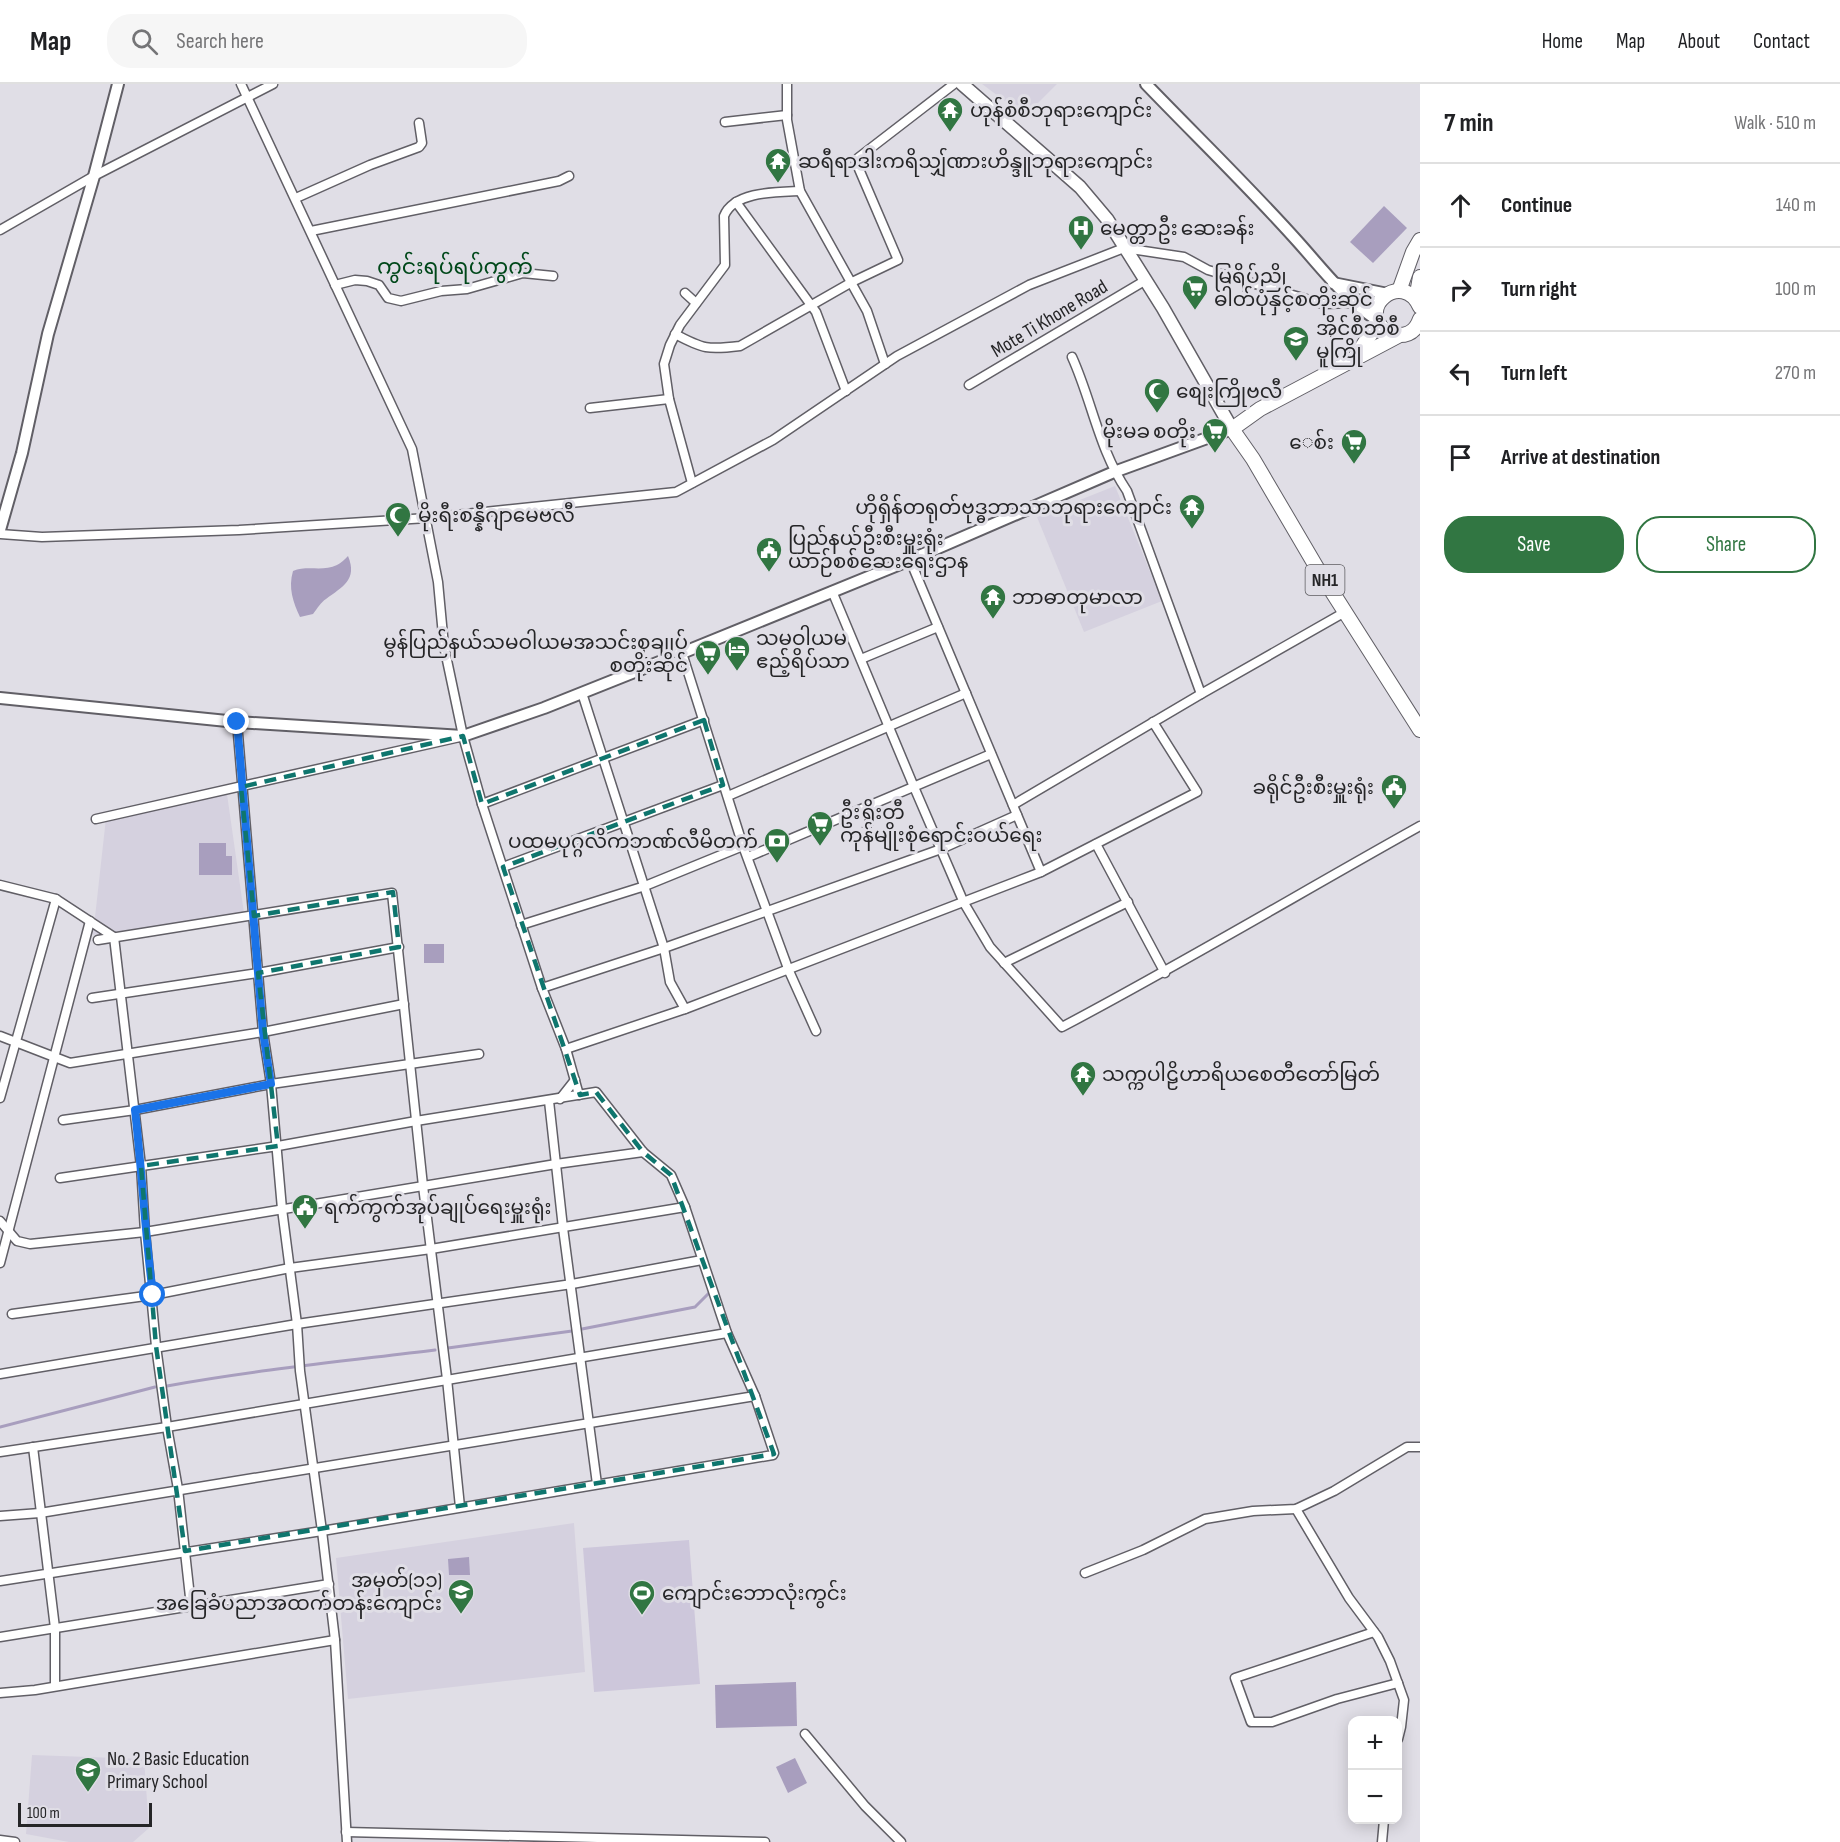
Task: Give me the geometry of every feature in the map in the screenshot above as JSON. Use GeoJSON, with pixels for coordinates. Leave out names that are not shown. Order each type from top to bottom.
{"type":"FeatureCollection","features":[{"type":"Feature","properties":{"kind":"highway"},"geometry":{"type":"LineString","coordinates":[[1354,360],[1377,322],[1376,310],[1380,301],[1393,292],[1420,240]]}},
{"type":"Feature","properties":{"kind":"highway"},"geometry":{"type":"LineString","coordinates":[[1418,303],[1420,277]]}},
{"type":"Feature","properties":{"kind":"highway"},"geometry":{"type":"LineString","coordinates":[[1393,292],[1411,295],[1418,303]]}},
{"type":"Feature","properties":{"kind":"highway"},"geometry":{"type":"LineString","coordinates":[[1377,322],[1390,334],[1398,336]]}},
{"type":"Feature","properties":{"kind":"highway"},"geometry":{"type":"LineString","coordinates":[[1232,429],[1260,409],[1398,336],[1411,332],[1419,323]]}},
{"type":"Feature","properties":{"kind":"highway","name":"NH1"},"geometry":{"type":"LineString","coordinates":[[1232,429],[1253,459],[1345,612],[1420,730]]}},
{"type":"Feature","properties":{"kind":"main road"},"geometry":{"type":"LineString","coordinates":[[0,530],[22,453],[48,334],[118,84]]}},
{"type":"Feature","properties":{"kind":"main road"},"geometry":{"type":"LineString","coordinates":[[0,698],[237,722],[463,736],[582,693],[910,560],[1114,472],[1232,429],[1163,308],[1107,219],[1080,187],[962,84]]}},
{"type":"Feature","properties":{"kind":"main road"},"geometry":{"type":"LineString","coordinates":[[1146,84],[1299,243],[1332,283],[1377,322]]}},
{"type":"Feature","properties":{"kind":"main road"},"geometry":{"type":"LineString","coordinates":[[1332,283],[1393,292]]}},
{"type":"Feature","properties":{"kind":"street"},"geometry":{"type":"LineString","coordinates":[[241,84],[412,449],[438,582],[444,646],[463,736],[521,926],[566,1049],[579,1095]]}},
{"type":"Feature","properties":{"kind":"street"},"geometry":{"type":"LineString","coordinates":[[0,230],[94,176],[273,84]]}},
{"type":"Feature","properties":{"kind":"street"},"geometry":{"type":"LineString","coordinates":[[787,84],[788,115],[800,191],[867,311],[885,364]]}},
{"type":"Feature","properties":{"kind":"street"},"geometry":{"type":"LineString","coordinates":[[675,334],[702,348],[721,349],[740,346],[852,282],[899,259],[856,162],[858,158],[954,84]]}},
{"type":"Feature","properties":{"kind":"street"},"geometry":{"type":"LineString","coordinates":[[725,122],[788,115]]}},
{"type":"Feature","properties":{"kind":"street"},"geometry":{"type":"LineString","coordinates":[[296,198],[370,165],[418,147],[422,143],[419,123]]}},
{"type":"Feature","properties":{"kind":"street"},"geometry":{"type":"LineString","coordinates":[[311,231],[559,181],[569,176]]}},
{"type":"Feature","properties":{"kind":"street"},"geometry":{"type":"LineString","coordinates":[[692,483],[669,399],[664,364],[675,334],[725,265],[724,216],[726,211],[736,202],[762,193],[800,191]]}},
{"type":"Feature","properties":{"kind":"street"},"geometry":{"type":"LineString","coordinates":[[736,202],[812,306],[846,391]]}},
{"type":"Feature","properties":{"kind":"street"},"geometry":{"type":"LineString","coordinates":[[0,534],[42,537],[106,536],[239,530],[427,518],[676,492],[773,440],[885,364],[1029,285],[1124,248],[1184,256],[1208,270],[1323,303],[1354,303]]}},
{"type":"Feature","properties":{"kind":"street"},"geometry":{"type":"LineString","coordinates":[[335,285],[356,280],[367,281],[378,285],[388,298],[400,301],[441,291],[467,289],[523,273],[553,276]]}},
{"type":"Feature","properties":{"kind":"street","name":"Mote Ti Khone Road"},"geometry":{"type":"LineString","coordinates":[[969,385],[1146,280]]}},
{"type":"Feature","properties":{"kind":"street"},"geometry":{"type":"LineString","coordinates":[[685,293],[696,303]]}},
{"type":"Feature","properties":{"kind":"street"},"geometry":{"type":"LineString","coordinates":[[1072,357],[1083,382],[1100,438],[1114,472],[1127,491],[1201,694]]}},
{"type":"Feature","properties":{"kind":"street"},"geometry":{"type":"LineString","coordinates":[[591,408],[669,399]]}},
{"type":"Feature","properties":{"kind":"street"},"geometry":{"type":"LineString","coordinates":[[910,560],[1041,872]]}},
{"type":"Feature","properties":{"kind":"street"},"geometry":{"type":"LineString","coordinates":[[832,591],[964,903],[990,947],[1062,1027],[1165,973],[1277,905],[1420,826]]}},
{"type":"Feature","properties":{"kind":"street"},"geometry":{"type":"LineString","coordinates":[[1013,805],[1345,612]]}},
{"type":"Feature","properties":{"kind":"street"},"geometry":{"type":"LineString","coordinates":[[861,659],[938,627]]}},
{"type":"Feature","properties":{"kind":"street"},"geometry":{"type":"LineString","coordinates":[[682,653],[743,846],[789,971],[816,1031]]}},
{"type":"Feature","properties":{"kind":"street"},"geometry":{"type":"LineString","coordinates":[[582,693],[664,948],[670,982],[685,1009]]}},
{"type":"Feature","properties":{"kind":"street"},"geometry":{"type":"LineString","coordinates":[[728,796],[966,693]]}},
{"type":"Feature","properties":{"kind":"street"},"geometry":{"type":"LineString","coordinates":[[482,804],[704,720]]}},
{"type":"Feature","properties":{"kind":"street"},"geometry":{"type":"LineString","coordinates":[[237,722],[263,1032],[278,1146],[282,1209],[297,1324],[299,1367],[314,1467],[335,1641],[347,1842]]}},
{"type":"Feature","properties":{"kind":"street"},"geometry":{"type":"LineString","coordinates":[[566,1049],[789,971],[1041,872],[1197,792],[1153,722]]}},
{"type":"Feature","properties":{"kind":"street"},"geometry":{"type":"LineString","coordinates":[[96,819],[442,743],[463,736]]}},
{"type":"Feature","properties":{"kind":"street"},"geometry":{"type":"LineString","coordinates":[[748,857],[991,754]]}},
{"type":"Feature","properties":{"kind":"street"},"geometry":{"type":"LineString","coordinates":[[503,867],[723,785]]}},
{"type":"Feature","properties":{"kind":"street"},"geometry":{"type":"LineString","coordinates":[[542,988],[664,948],[940,849],[1017,815]]}},
{"type":"Feature","properties":{"kind":"street"},"geometry":{"type":"LineString","coordinates":[[1096,844],[1165,973]]}},
{"type":"Feature","properties":{"kind":"street"},"geometry":{"type":"LineString","coordinates":[[521,926],[645,886],[743,846]]}},
{"type":"Feature","properties":{"kind":"street"},"geometry":{"type":"LineString","coordinates":[[0,885],[56,899],[114,937],[141,1167],[156,1346],[178,1489],[191,1606]]}},
{"type":"Feature","properties":{"kind":"street"},"geometry":{"type":"LineString","coordinates":[[98,940],[391,893],[393,895],[423,1186],[460,1507]]}},
{"type":"Feature","properties":{"kind":"street"},"geometry":{"type":"LineString","coordinates":[[0,1098],[56,899]]}},
{"type":"Feature","properties":{"kind":"street"},"geometry":{"type":"LineString","coordinates":[[1004,963],[1128,902]]}},
{"type":"Feature","properties":{"kind":"street"},"geometry":{"type":"LineString","coordinates":[[0,1263],[90,921]]}},
{"type":"Feature","properties":{"kind":"street"},"geometry":{"type":"LineString","coordinates":[[92,998],[258,973],[399,947]]}},
{"type":"Feature","properties":{"kind":"street"},"geometry":{"type":"LineString","coordinates":[[0,1036],[70,1063],[263,1032],[404,1004]]}},
{"type":"Feature","properties":{"kind":"street"},"geometry":{"type":"LineString","coordinates":[[63,1120],[135,1110],[271,1084],[479,1054]]}},
{"type":"Feature","properties":{"kind":"street"},"geometry":{"type":"LineString","coordinates":[[560,1099],[575,1080]]}},
{"type":"Feature","properties":{"kind":"street"},"geometry":{"type":"LineString","coordinates":[[0,1581],[322,1531],[774,1454],[755,1396],[727,1333],[685,1207],[671,1175],[643,1152],[596,1092],[278,1146],[60,1178]]}},
{"type":"Feature","properties":{"kind":"street"},"geometry":{"type":"LineString","coordinates":[[549,1101],[563,1228],[597,1484]]}},
{"type":"Feature","properties":{"kind":"street"},"geometry":{"type":"LineString","coordinates":[[0,1221],[17,1241],[30,1244],[145,1232],[556,1164],[643,1152]]}},
{"type":"Feature","properties":{"kind":"street"},"geometry":{"type":"LineString","coordinates":[[12,1314],[153,1295],[290,1268],[431,1249],[685,1207]]}},
{"type":"Feature","properties":{"kind":"street"},"geometry":{"type":"LineString","coordinates":[[0,1374],[156,1346],[437,1302],[572,1284],[702,1260]]}},
{"type":"Feature","properties":{"kind":"street"},"geometry":{"type":"LineString","coordinates":[[0,1452],[167,1427],[727,1333]]}},
{"type":"Feature","properties":{"kind":"street"},"geometry":{"type":"LineString","coordinates":[[0,1516],[40,1513],[755,1396]]}},
{"type":"Feature","properties":{"kind":"street"},"geometry":{"type":"LineString","coordinates":[[33,1447],[55,1628],[55,1686]]}},
{"type":"Feature","properties":{"kind":"street"},"geometry":{"type":"LineString","coordinates":[[1085,1573],[1143,1550],[1205,1519],[1253,1511],[1296,1509],[1334,1491],[1407,1447],[1420,1447]]}},
{"type":"Feature","properties":{"kind":"street"},"geometry":{"type":"LineString","coordinates":[[1296,1509],[1390,1661],[1404,1700],[1402,1718]]}},
{"type":"Feature","properties":{"kind":"street"},"geometry":{"type":"LineString","coordinates":[[0,1637],[329,1584]]}},
{"type":"Feature","properties":{"kind":"street"},"geometry":{"type":"LineString","coordinates":[[1374,1632],[1235,1677],[1251,1722],[1272,1722],[1337,1699],[1398,1683]]}},
{"type":"Feature","properties":{"kind":"street"},"geometry":{"type":"LineString","coordinates":[[0,1693],[335,1641]]}},
{"type":"Feature","properties":{"kind":"street"},"geometry":{"type":"LineString","coordinates":[[806,1734],[864,1806],[901,1842]]}},
{"type":"Feature","properties":{"kind":"street"},"geometry":{"type":"LineString","coordinates":[[1382,1842],[1384,1824]]}},
{"type":"Feature","properties":{"kind":"street"},"geometry":{"type":"LineString","coordinates":[[346,1832],[502,1839],[765,1842]]}},
{"type":"Feature","properties":{"kind":"street"},"geometry":{"type":"LineString","coordinates":[[0,1839],[15,1842]]}},
{"type":"Feature","properties":{"kind":"highlighted area"},"geometry":{"type":"Polygon","coordinates":[[[704,720],[723,785],[503,867],[580,1095],[596,1092],[643,1152],[671,1175],[774,1454],[185,1551],[156,1346],[141,1166],[278,1146],[258,973],[399,947],[393,892],[254,916],[241,787],[463,736],[482,804],[704,720]]]}},
{"type":"Feature","properties":{"kind":"shaded area"},"geometry":{"type":"Polygon","coordinates":[[[982,84],[1057,84],[1025,116],[982,84]]]}},
{"type":"Feature","properties":{"kind":"shaded area"},"geometry":{"type":"Polygon","coordinates":[[[1384,206],[1407,228],[1373,263],[1350,242],[1384,206]]]}},
{"type":"Feature","properties":{"kind":"shaded area"},"geometry":{"type":"Polygon","coordinates":[[[1115,486],[1162,601],[1084,632],[1037,517],[1115,486]]]}},
{"type":"Feature","properties":{"kind":"shaded area"},"geometry":{"type":"Polygon","coordinates":[[[348,556],[351,571],[347,582],[322,602],[313,614],[300,617],[292,595],[293,571],[332,567],[348,556]]]}},
{"type":"Feature","properties":{"kind":"shaded area"},"geometry":{"type":"Polygon","coordinates":[[[227,794],[244,913],[93,935],[106,818],[227,794]]]}},
{"type":"Feature","properties":{"kind":"shaded area"},"geometry":{"type":"Polygon","coordinates":[[[199,843],[226,843],[226,856],[232,856],[232,875],[199,875],[199,843]]]}},
{"type":"Feature","properties":{"kind":"shaded area"},"geometry":{"type":"Polygon","coordinates":[[[424,944],[444,944],[444,963],[424,963],[424,944]]]}},
{"type":"Feature","properties":{"kind":"shaded area","name":"အမှတ်(၁၁) အခြေခံပညာအထက်တန်းကျောင်း"},"geometry":{"type":"Polygon","coordinates":[[[574,1523],[585,1672],[348,1699],[336,1558],[574,1523]]]}},
{"type":"Feature","properties":{"kind":"shaded area","name":"ကျောင်းဘောလုံးကွင်း"},"geometry":{"type":"Polygon","coordinates":[[[689,1540],[700,1684],[594,1692],[583,1548],[689,1540]]]}},
{"type":"Feature","properties":{"kind":"shaded area"},"geometry":{"type":"Polygon","coordinates":[[[469,1557],[470,1575],[449,1575],[448,1559],[469,1557]]]}},
{"type":"Feature","properties":{"kind":"shaded area"},"geometry":{"type":"Polygon","coordinates":[[[796,1682],[797,1726],[716,1728],[715,1685],[796,1682]]]}},
{"type":"Feature","properties":{"kind":"shaded area","name":"No. 2 Basic Education Primary School"},"geometry":{"type":"Polygon","coordinates":[[[32,1755],[144,1759],[149,1828],[133,1842],[69,1842],[26,1834],[32,1755]]]}},
{"type":"Feature","properties":{"kind":"shaded area"},"geometry":{"type":"Polygon","coordinates":[[[795,1758],[807,1783],[788,1793],[776,1767],[795,1758]]]}},
{"type":"Feature","properties":{"kind":"waterway"},"geometry":{"type":"LineString","coordinates":[[582,1329],[695,1307],[710,1292]]}},
{"type":"Feature","properties":{"kind":"waterway"},"geometry":{"type":"LineString","coordinates":[[448,1348],[572,1331]]}},
{"type":"Feature","properties":{"kind":"waterway"},"geometry":{"type":"LineString","coordinates":[[167,1386],[267,1370],[435,1350]]}},
{"type":"Feature","properties":{"kind":"waterway"},"geometry":{"type":"LineString","coordinates":[[0,1427],[155,1387]]}},
{"type":"Feature","properties":{"kind":"place","name":"ဟုန်စံစီဘုရားကျောင်း"},"geometry":{"type":"Point","coordinates":[950,133]}},
{"type":"Feature","properties":{"kind":"place","name":"ဆရီရာဒါးကရိသျှ်ဏားဟိန္ဒူဘုရားကျောင်း"},"geometry":{"type":"Point","coordinates":[778,184]}},
{"type":"Feature","properties":{"kind":"place","name":"မေတ္တာဦး ဆေးခန်း"},"geometry":{"type":"Point","coordinates":[1081,251]}},
{"type":"Feature","properties":{"kind":"place","name":"မြရိပ်ညို ဓါတ်ပုံနှင့်စတိုးဆိုင်"},"geometry":{"type":"Point","coordinates":[1195,311]}},
{"type":"Feature","properties":{"kind":"place","name":"အိုင်စီဘီစီ မူကြို"},"geometry":{"type":"Point","coordinates":[1296,362]}},
{"type":"Feature","properties":{"kind":"place","name":"စျေးကြိုဗလီ"},"geometry":{"type":"Point","coordinates":[1157,414]}},
{"type":"Feature","properties":{"kind":"place","name":"မိုးမခ စတိုး"},"geometry":{"type":"Point","coordinates":[1215,454]}},
{"type":"Feature","properties":{"kind":"place","name":"ေစ်း"},"geometry":{"type":"Point","coordinates":[1354,465]}},
{"type":"Feature","properties":{"kind":"place","name":"ဟိုရှိန်တရုတ်ဗုဒ္ဓဘာသာဘုရားကျောင်း"},"geometry":{"type":"Point","coordinates":[1192,530]}},
{"type":"Feature","properties":{"kind":"place","name":"မိုးရီးစန္နီဂျာမေဗလီ"},"geometry":{"type":"Point","coordinates":[398,538]}},
{"type":"Feature","properties":{"kind":"place","name":"ပြည်နယ်ဦးစီးမှူးရုံး ယာဉ်စစ်ဆေးရေးဌာန"},"geometry":{"type":"Point","coordinates":[769,573]}},
{"type":"Feature","properties":{"kind":"place","name":"ဘာဓာတုမာလာ"},"geometry":{"type":"Point","coordinates":[993,620]}},
{"type":"Feature","properties":{"kind":"place","name":"သမဝါယမ ဧည့်ရိပ်သာ"},"geometry":{"type":"Point","coordinates":[737,672]}},
{"type":"Feature","properties":{"kind":"place","name":"မွန်ပြည်နယ်သမဝါယမအသင်းစုချုပ် စတိုးဆိုင်"},"geometry":{"type":"Point","coordinates":[708,676]}},
{"type":"Feature","properties":{"kind":"place","name":"ခရိုင်ဦးစီးမှူးရုံး"},"geometry":{"type":"Point","coordinates":[1394,810]}},
{"type":"Feature","properties":{"kind":"place","name":"ဦးရှိုးတီ ကုန်မျိုးစုံရောင်းဝယ်ရေး"},"geometry":{"type":"Point","coordinates":[820,847]}},
{"type":"Feature","properties":{"kind":"place","name":"ပထမပုဂ္ဂလိကဘဏ်လီမိတက်"},"geometry":{"type":"Point","coordinates":[777,864]}},
{"type":"Feature","properties":{"kind":"place","name":"သက္ကပါဠိဟာရိယစေတီတော်မြတ်"},"geometry":{"type":"Point","coordinates":[1083,1097]}},
{"type":"Feature","properties":{"kind":"place","name":"ရက်ကွက်အုပ်ချုပ်ရေးမှူးရုံး"},"geometry":{"type":"Point","coordinates":[305,1230]}},
{"type":"Feature","properties":{"kind":"place","name":"အမှတ်(၁၁) အခြေခံပညာအထက်တန်းကျောင်း"},"geometry":{"type":"Point","coordinates":[461,1615]}},
{"type":"Feature","properties":{"kind":"place","name":"ကျောင်းဘောလုံးကွင်း"},"geometry":{"type":"Point","coordinates":[642,1616]}},
{"type":"Feature","properties":{"kind":"place","name":"No. 2 Basic Education Primary School"},"geometry":{"type":"Point","coordinates":[88,1793]}},
{"type":"Feature","properties":{"kind":"district","name":"ကွင်းရပ်ရပ်ကွက်"},"geometry":{"type":"Point","coordinates":[455,266]}},
{"type":"Feature","properties":{"kind":"route"},"geometry":{"type":"LineString","coordinates":[[153,1295],[145,1232],[135,1110],[271,1084],[263,1032],[237,722]]}}]}
